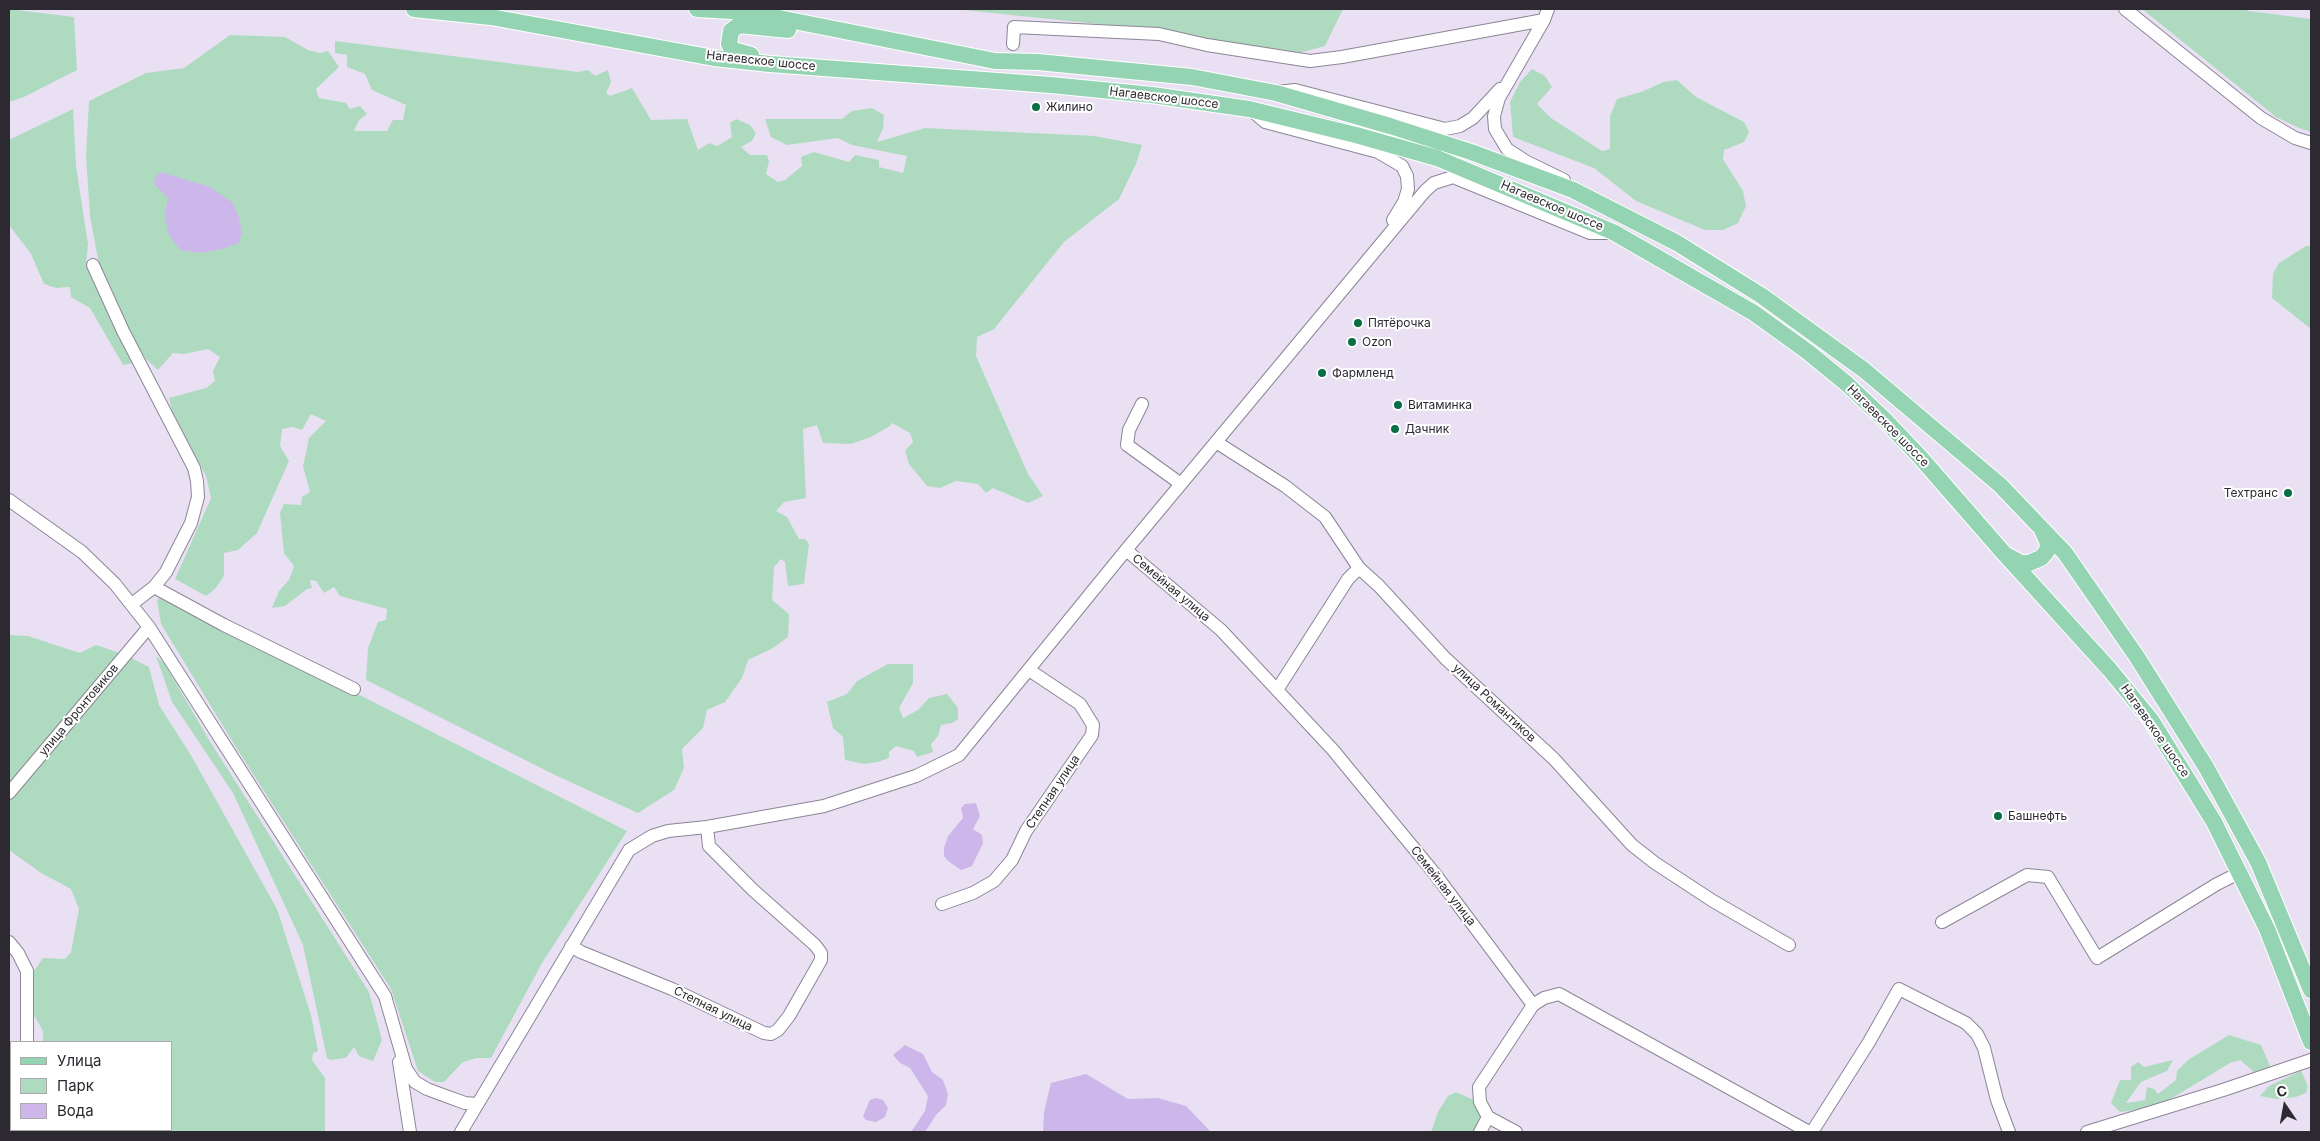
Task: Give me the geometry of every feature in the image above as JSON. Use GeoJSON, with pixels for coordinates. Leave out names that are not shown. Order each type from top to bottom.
{"type":"FeatureCollection","features":[{"type":"Feature","properties":{"kind":"main road","name":"Нагаевское шоссе"},"geometry":{"type":"LineString","coordinates":[[414,9],[491,17],[714,58],[1143,94],[1249,109],[1356,135],[1437,158],[1613,232],[1754,313],[1808,352],[1884,419],[2110,670],[2150,720],[2196,790],[2240,872],[2267,929],[2311,1042]]}},
{"type":"Feature","properties":{"kind":"main road","name":"Нагаевское шоссе"},"geometry":{"type":"LineString","coordinates":[[697,9],[749,12],[818,24],[906,44],[995,61],[1038,62],[1192,77],[1276,92],[1390,126],[1499,162],[1573,190],[1677,243],[1762,296],[1856,365],[1972,460],[2036,520],[2075,566],[2153,682],[2206,767],[2258,862],[2311,990]]}},
{"type":"Feature","properties":{"kind":"main road"},"geometry":{"type":"LineString","coordinates":[[906,44],[882,45],[751,25],[739,25],[731,31],[729,36],[733,50],[743,54],[884,66],[908,74]]}},
{"type":"Feature","properties":{"kind":"main road"},"geometry":{"type":"LineString","coordinates":[[2001,550],[2015,561],[2021,563],[2029,563],[2041,558],[2047,551],[2048,542],[2036,520]]}},
{"type":"Feature","properties":{"kind":"street"},"geometry":{"type":"LineString","coordinates":[[2125,9],[2261,118],[2295,138],[2311,143]]}},
{"type":"Feature","properties":{"kind":"street"},"geometry":{"type":"LineString","coordinates":[[1013,44],[1014,27],[1159,34],[1207,45],[1310,61],[1342,57],[1546,14]]}},
{"type":"Feature","properties":{"kind":"street"},"geometry":{"type":"LineString","coordinates":[[1546,14],[1498,98],[1494,116],[1495,129],[1507,148],[1527,162],[1656,223],[1677,243]]}},
{"type":"Feature","properties":{"kind":"street"},"geometry":{"type":"LineString","coordinates":[[1276,92],[1295,90],[1445,129],[1460,126],[1473,118],[1511,75]]}},
{"type":"Feature","properties":{"kind":"street"},"geometry":{"type":"LineString","coordinates":[[1249,109],[1265,122],[1378,152],[1402,166],[1408,176],[1408,189],[1404,202],[1382,242]]}},
{"type":"Feature","properties":{"kind":"street"},"geometry":{"type":"LineString","coordinates":[[461,1132],[629,850],[652,836],[668,831],[707,828],[824,806],[916,776],[959,755],[1126,550],[1382,242],[1434,183],[1453,178],[1590,234],[1613,232]]}},
{"type":"Feature","properties":{"kind":"street"},"geometry":{"type":"LineString","coordinates":[[92,265],[123,331],[194,468],[197,481],[198,497],[191,522],[166,572],[154,588],[132,604]]}},
{"type":"Feature","properties":{"kind":"street"},"geometry":{"type":"LineString","coordinates":[[1142,404],[1129,430],[1127,445],[1181,484]]}},
{"type":"Feature","properties":{"kind":"street","name":"улица Романтиков"},"geometry":{"type":"LineString","coordinates":[[1216,442],[1285,486],[1325,517],[1359,568],[1379,586],[1445,658],[1554,758],[1632,845],[1655,863],[1714,901],[1789,945]]}},
{"type":"Feature","properties":{"kind":"street"},"geometry":{"type":"LineString","coordinates":[[9,500],[82,552],[132,604],[149,627],[385,996],[406,1069],[415,1082],[426,1089],[465,1103],[476,1104]]}},
{"type":"Feature","properties":{"kind":"street","name":"Семейная улица"},"geometry":{"type":"LineString","coordinates":[[1126,550],[1221,630],[1333,750],[1435,874],[1533,1005]]}},
{"type":"Feature","properties":{"kind":"street"},"geometry":{"type":"LineString","coordinates":[[1277,690],[1348,579],[1359,568]]}},
{"type":"Feature","properties":{"kind":"street"},"geometry":{"type":"LineString","coordinates":[[154,588],[354,689]]}},
{"type":"Feature","properties":{"kind":"street","name":"улица Фронтовиков"},"geometry":{"type":"LineString","coordinates":[[9,793],[149,627]]}},
{"type":"Feature","properties":{"kind":"street","name":"Степная улица"},"geometry":{"type":"LineString","coordinates":[[942,904],[973,893],[994,881],[1012,860],[1026,831],[1092,735],[1093,724],[1080,704],[1029,670]]}},
{"type":"Feature","properties":{"kind":"street","name":"Степная улица"},"geometry":{"type":"LineString","coordinates":[[571,946],[581,952],[672,989],[764,1033],[772,1034],[778,1030],[789,1016],[821,960],[821,954],[815,945],[753,890],[709,846],[707,828]]}},
{"type":"Feature","properties":{"kind":"street"},"geometry":{"type":"LineString","coordinates":[[1942,922],[2028,875],[2048,877],[2097,958],[2217,884],[2240,872]]}},
{"type":"Feature","properties":{"kind":"street"},"geometry":{"type":"LineString","coordinates":[[9,942],[18,953],[27,971],[27,1041]]}},
{"type":"Feature","properties":{"kind":"street"},"geometry":{"type":"LineString","coordinates":[[1516,1132],[1488,1117],[1480,1102],[1479,1086],[1533,1005],[1544,998],[1559,994],[1810,1132],[1869,1042],[1899,989],[1966,1023],[1978,1034],[1984,1048],[1996,1100],[2009,1132]]}},
{"type":"Feature","properties":{"kind":"street"},"geometry":{"type":"LineString","coordinates":[[394,1030],[410,1132]]}},
{"type":"Feature","properties":{"kind":"street"},"geometry":{"type":"LineString","coordinates":[[2088,1132],[2223,1090],[2311,1060]]}},
{"type":"Feature","properties":{"kind":"street"},"geometry":{"type":"LineString","coordinates":[[1480,1132],[1488,1117]]}},
{"type":"Feature","properties":{"kind":"green space"},"geometry":{"type":"Polygon","coordinates":[[[9,9],[74,17],[77,70],[24,97],[9,102],[9,9]]]}},
{"type":"Feature","properties":{"kind":"green space"},"geometry":{"type":"Polygon","coordinates":[[[954,9],[1343,9],[1325,46],[1291,55],[1165,31],[954,9]]]}},
{"type":"Feature","properties":{"kind":"green space"},"geometry":{"type":"Polygon","coordinates":[[[2142,9],[2243,9],[2311,19],[2311,132],[2276,117],[2142,9]]]}},
{"type":"Feature","properties":{"kind":"green space"},"geometry":{"type":"Polygon","coordinates":[[[230,35],[285,37],[308,50],[320,53],[328,51],[339,67],[316,89],[319,98],[346,103],[350,109],[360,106],[367,114],[359,120],[354,131],[387,131],[393,120],[403,120],[406,105],[372,90],[365,74],[347,67],[347,55],[335,53],[335,41],[578,72],[588,70],[595,76],[608,70],[611,82],[606,93],[610,96],[632,88],[651,120],[687,119],[698,150],[709,143],[717,146],[732,137],[730,123],[736,119],[750,125],[756,133],[752,141],[741,147],[750,155],[767,155],[769,161],[766,174],[778,182],[785,180],[802,166],[801,157],[814,152],[849,162],[855,155],[879,160],[879,167],[903,173],[907,156],[852,145],[838,138],[787,145],[771,137],[765,119],[842,119],[852,111],[872,108],[884,115],[883,128],[877,142],[925,128],[1095,136],[1142,145],[1136,164],[1119,199],[1064,242],[994,329],[977,337],[976,356],[1028,474],[1043,496],[1028,503],[993,488],[986,493],[978,484],[956,481],[940,488],[927,486],[909,464],[905,451],[913,442],[910,433],[892,423],[871,437],[851,444],[823,443],[817,425],[803,429],[806,498],[784,502],[776,511],[787,517],[799,539],[805,539],[809,544],[804,584],[788,586],[785,562],[781,559],[774,567],[772,600],[789,614],[788,637],[773,648],[748,660],[742,678],[725,702],[707,710],[703,728],[682,749],[684,768],[674,790],[638,813],[557,776],[366,680],[368,648],[378,622],[386,620],[387,609],[340,596],[334,587],[324,593],[316,581],[310,580],[312,588],[307,589],[285,606],[272,608],[279,591],[289,580],[294,566],[284,553],[280,513],[284,504],[301,505],[302,497],[310,492],[303,466],[309,438],[326,421],[311,414],[302,430],[292,427],[282,429],[280,446],[289,461],[257,533],[238,550],[224,553],[224,576],[215,589],[206,596],[175,579],[211,498],[206,476],[172,411],[169,398],[206,388],[215,381],[213,371],[220,357],[208,349],[184,354],[173,353],[158,370],[146,359],[117,319],[101,276],[90,216],[86,155],[89,101],[146,73],[184,68],[230,35]]]}},
{"type":"Feature","properties":{"kind":"green space"},"geometry":{"type":"Polygon","coordinates":[[[1532,69],[1545,76],[1552,87],[1537,104],[1551,118],[1602,151],[1610,149],[1610,116],[1617,99],[1644,91],[1663,82],[1677,80],[1696,97],[1744,122],[1749,132],[1744,142],[1724,150],[1723,159],[1743,191],[1746,206],[1738,223],[1723,230],[1705,230],[1636,201],[1594,168],[1513,137],[1510,102],[1520,82],[1532,69]]]}},
{"type":"Feature","properties":{"kind":"green space"},"geometry":{"type":"Polygon","coordinates":[[[73,109],[76,166],[88,244],[86,266],[102,294],[134,363],[123,365],[90,308],[71,297],[70,287],[56,288],[44,284],[31,254],[9,225],[9,140],[73,109]]]}},
{"type":"Feature","properties":{"kind":"green space"},"geometry":{"type":"Polygon","coordinates":[[[2306,246],[2311,246],[2311,329],[2272,298],[2273,274],[2279,263],[2306,246]]]}},
{"type":"Feature","properties":{"kind":"green space"},"geometry":{"type":"Polygon","coordinates":[[[163,595],[627,831],[542,963],[491,1058],[477,1058],[463,1062],[444,1082],[435,1082],[418,1071],[391,989],[237,749],[161,624],[157,600],[163,595]]]}},
{"type":"Feature","properties":{"kind":"green space"},"geometry":{"type":"Polygon","coordinates":[[[9,635],[28,636],[80,653],[96,645],[126,655],[149,667],[159,705],[192,757],[277,909],[311,1015],[318,1051],[313,1053],[312,1060],[325,1078],[325,1132],[26,1132],[172,1131],[172,1041],[43,1041],[43,1031],[23,996],[27,981],[43,958],[65,959],[71,952],[79,909],[71,889],[41,873],[9,850],[9,635]]]}},
{"type":"Feature","properties":{"kind":"green space"},"geometry":{"type":"Polygon","coordinates":[[[156,656],[164,663],[211,743],[369,992],[382,1040],[373,1061],[359,1056],[354,1047],[346,1058],[330,1060],[327,1058],[303,945],[233,793],[172,702],[156,656]]]}},
{"type":"Feature","properties":{"kind":"green space"},"geometry":{"type":"Polygon","coordinates":[[[888,664],[913,664],[913,683],[899,708],[903,718],[918,710],[929,698],[947,694],[958,708],[958,719],[952,723],[941,725],[938,736],[931,744],[933,752],[917,757],[914,751],[896,746],[889,752],[889,758],[878,762],[864,764],[845,760],[843,737],[833,728],[827,702],[847,694],[857,681],[888,664]]]}},
{"type":"Feature","properties":{"kind":"green space"},"geometry":{"type":"Polygon","coordinates":[[[2229,1035],[2261,1045],[2270,1066],[2265,1071],[2254,1072],[2240,1060],[2230,1063],[2169,1100],[2144,1109],[2120,1112],[2111,1103],[2120,1080],[2131,1080],[2131,1067],[2138,1062],[2144,1067],[2173,1060],[2167,1071],[2141,1082],[2126,1103],[2145,1100],[2147,1087],[2154,1089],[2158,1094],[2176,1080],[2177,1071],[2188,1060],[2229,1035]]]}},
{"type":"Feature","properties":{"kind":"green space"},"geometry":{"type":"Polygon","coordinates":[[[2301,1071],[2308,1086],[2306,1093],[2296,1097],[2276,1099],[2260,1096],[2269,1086],[2301,1071]]]}},
{"type":"Feature","properties":{"kind":"green space"},"geometry":{"type":"Polygon","coordinates":[[[1456,1092],[1474,1100],[1480,1114],[1481,1123],[1475,1132],[1431,1132],[1438,1112],[1448,1096],[1456,1092]]]}},
{"type":"Feature","properties":{"kind":"water"},"geometry":{"type":"Polygon","coordinates":[[[161,172],[210,187],[233,203],[242,233],[239,243],[201,253],[180,250],[168,233],[165,213],[168,198],[154,184],[155,177],[161,172]]]}},
{"type":"Feature","properties":{"kind":"water"},"geometry":{"type":"Polygon","coordinates":[[[976,803],[980,816],[973,829],[982,835],[983,843],[972,866],[961,870],[944,856],[944,848],[948,836],[963,818],[961,808],[965,804],[976,803]]]}},
{"type":"Feature","properties":{"kind":"water"},"geometry":{"type":"Polygon","coordinates":[[[905,1045],[923,1054],[932,1072],[943,1080],[948,1094],[946,1105],[936,1115],[925,1132],[911,1132],[925,1111],[928,1096],[910,1068],[900,1063],[893,1055],[905,1045]]]}},
{"type":"Feature","properties":{"kind":"water"},"geometry":{"type":"Polygon","coordinates":[[[1086,1074],[1128,1099],[1158,1098],[1186,1106],[1211,1132],[1043,1132],[1044,1112],[1051,1083],[1086,1074]]]}},
{"type":"Feature","properties":{"kind":"water"},"geometry":{"type":"Polygon","coordinates":[[[875,1098],[883,1100],[888,1108],[885,1117],[876,1122],[866,1120],[863,1116],[870,1100],[875,1098]]]}},
{"type":"Feature","properties":{"kind":"place","name":"Жилино"},"geometry":{"type":"Point","coordinates":[1036,107]}},
{"type":"Feature","properties":{"kind":"place","name":"Пятёрочка"},"geometry":{"type":"Point","coordinates":[1358,323]}},
{"type":"Feature","properties":{"kind":"place","name":"Ozon"},"geometry":{"type":"Point","coordinates":[1352,342]}},
{"type":"Feature","properties":{"kind":"place","name":"Фармленд"},"geometry":{"type":"Point","coordinates":[1322,373]}},
{"type":"Feature","properties":{"kind":"place","name":"Витаминка"},"geometry":{"type":"Point","coordinates":[1398,405]}},
{"type":"Feature","properties":{"kind":"place","name":"Дачник"},"geometry":{"type":"Point","coordinates":[1395,429]}},
{"type":"Feature","properties":{"kind":"place","name":"Техтранс"},"geometry":{"type":"Point","coordinates":[2288,493]}},
{"type":"Feature","properties":{"kind":"place","name":"Башнефть"},"geometry":{"type":"Point","coordinates":[1998,816]}}]}
